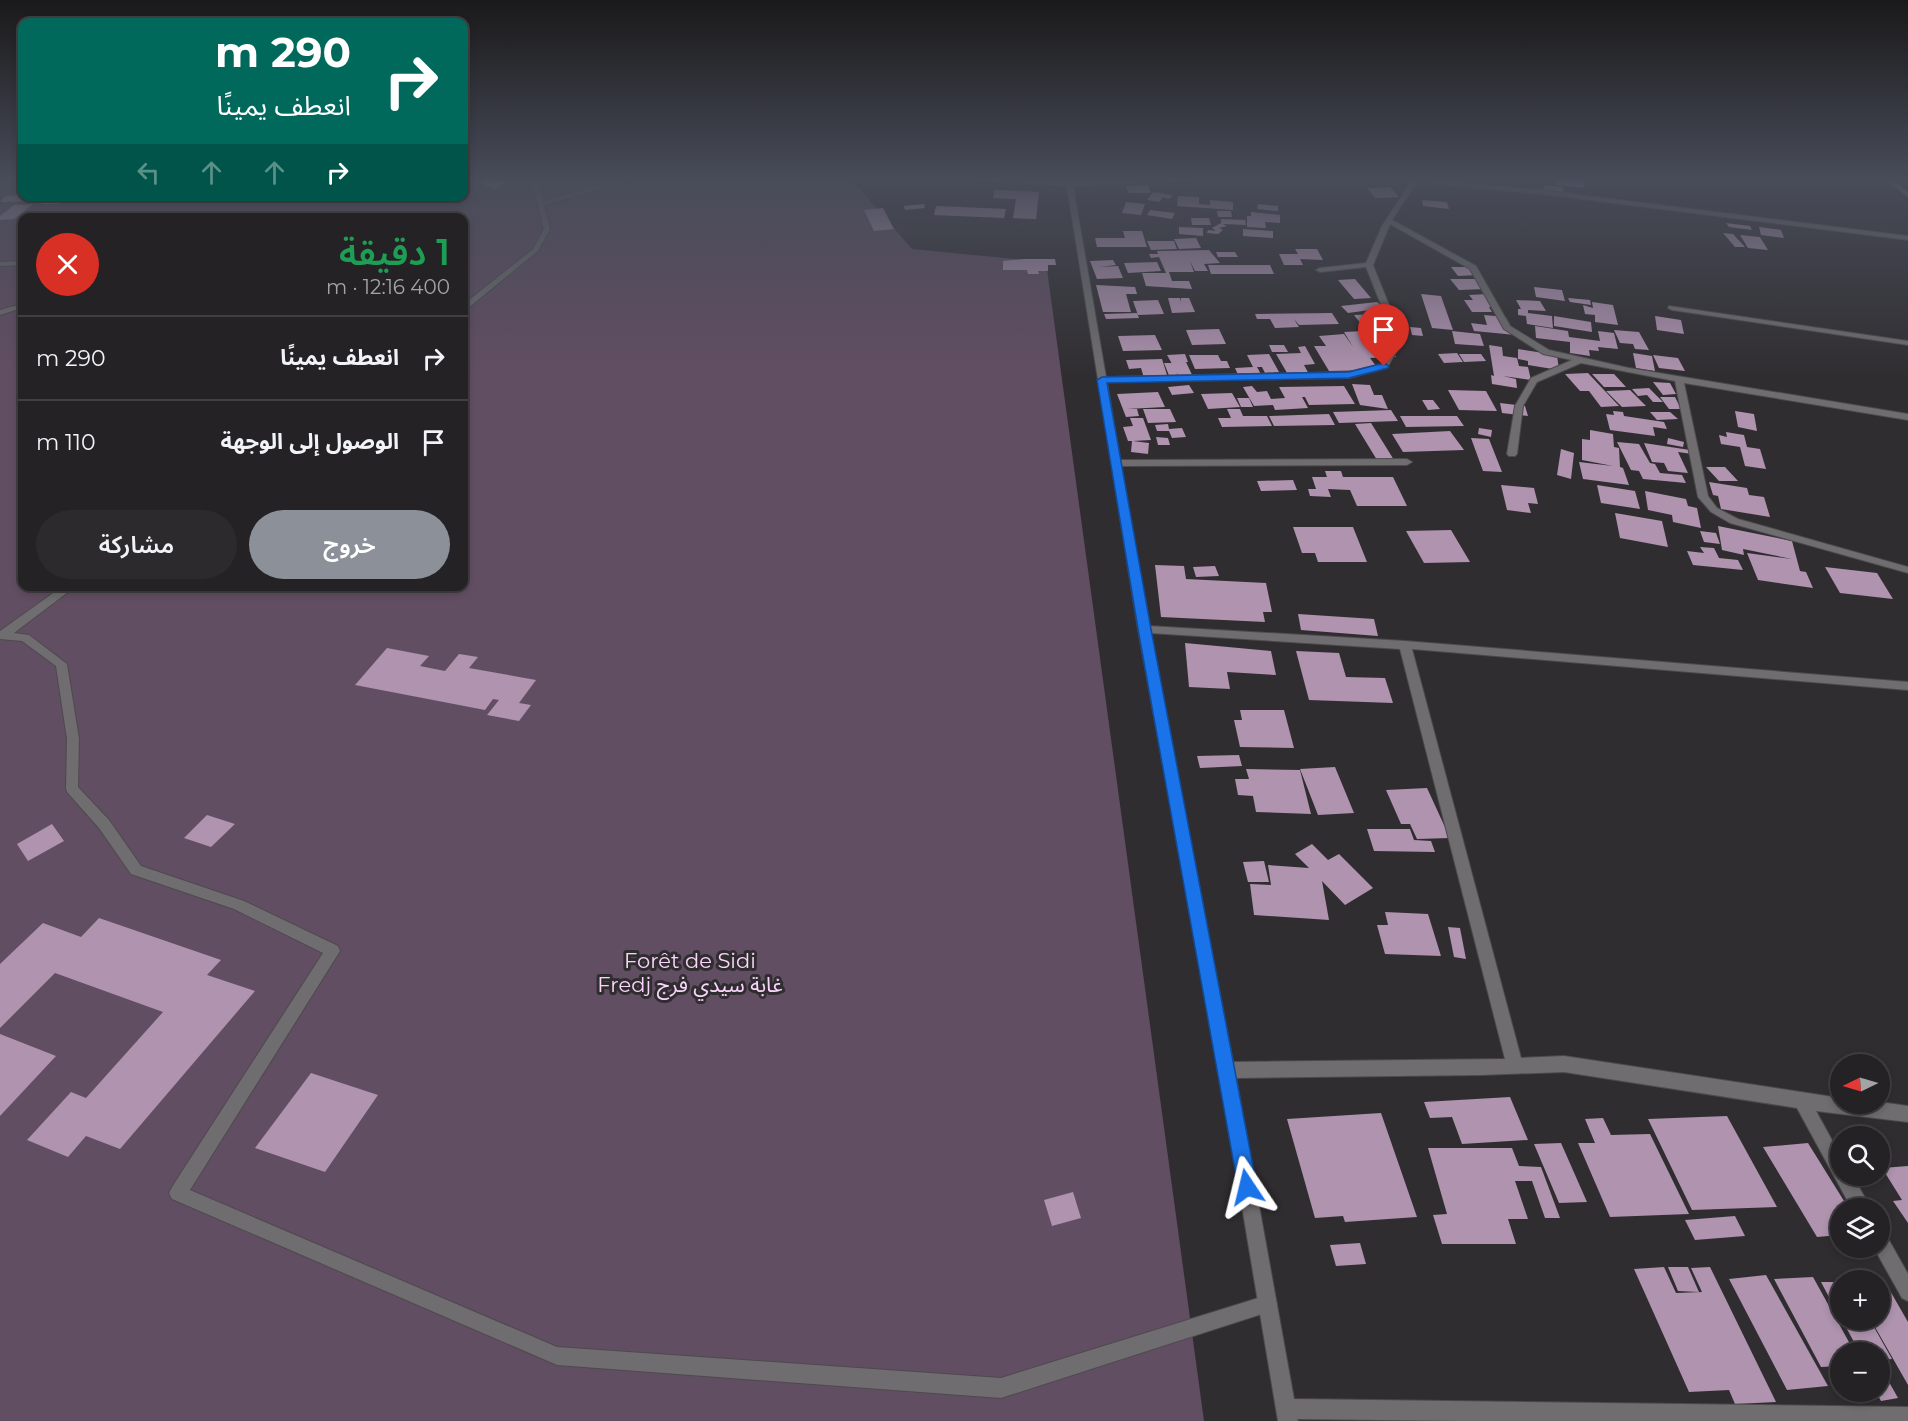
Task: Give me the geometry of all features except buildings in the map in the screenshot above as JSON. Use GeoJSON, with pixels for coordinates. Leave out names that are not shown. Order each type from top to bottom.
{"type":"FeatureCollection","features":[{"type":"Feature","properties":{"kind":"street"},"geometry":{"type":"LineString","coordinates":[[468,304],[538,246]]}},
{"type":"Feature","properties":{"kind":"street"},"geometry":{"type":"LineString","coordinates":[[1080,246],[1144,629],[1227,1070],[1287,1415],[1908,1417]]}},
{"type":"Feature","properties":{"kind":"street"},"geometry":{"type":"LineString","coordinates":[[1102,380],[1349,375],[1384,366],[1399,340],[1369,265],[1377,246]]}},
{"type":"Feature","properties":{"kind":"street"},"geometry":{"type":"LineString","coordinates":[[1434,246],[1473,268],[1507,327],[1546,352],[1679,379],[1908,417]]}},
{"type":"Feature","properties":{"kind":"street"},"geometry":{"type":"LineString","coordinates":[[0,264],[18,263]]}},
{"type":"Feature","properties":{"kind":"street"},"geometry":{"type":"LineString","coordinates":[[1320,270],[1369,265]]}},
{"type":"Feature","properties":{"kind":"street"},"geometry":{"type":"LineString","coordinates":[[0,313],[18,307]]}},
{"type":"Feature","properties":{"kind":"street"},"geometry":{"type":"LineString","coordinates":[[1672,308],[1908,343]]}},
{"type":"Feature","properties":{"kind":"street"},"geometry":{"type":"LineString","coordinates":[[1512,454],[1519,406],[1534,380],[1580,360]]}},
{"type":"Feature","properties":{"kind":"street"},"geometry":{"type":"LineString","coordinates":[[1679,379],[1703,497],[1714,510],[1746,524],[1908,570]]}},
{"type":"Feature","properties":{"kind":"street"},"geometry":{"type":"LineString","coordinates":[[1116,463],[1407,462]]}},
{"type":"Feature","properties":{"kind":"street"},"geometry":{"type":"LineString","coordinates":[[1,635],[64,591]]}},
{"type":"Feature","properties":{"kind":"street"},"geometry":{"type":"LineString","coordinates":[[1144,629],[1405,645],[1908,686]]}},
{"type":"Feature","properties":{"kind":"street"},"geometry":{"type":"LineString","coordinates":[[1,635],[25,638],[61,664],[73,739],[72,788],[104,824],[136,870],[238,905],[333,951],[178,1193],[557,1356],[1000,1388],[1268,1304]]}},
{"type":"Feature","properties":{"kind":"street"},"geometry":{"type":"LineString","coordinates":[[1405,645],[1515,1066]]}},
{"type":"Feature","properties":{"kind":"street"},"geometry":{"type":"LineString","coordinates":[[1227,1070],[1564,1064],[1802,1101],[1908,1114]]}},
{"type":"Feature","properties":{"kind":"street"},"geometry":{"type":"LineString","coordinates":[[1802,1101],[1830,1153]]}},
{"type":"Feature","properties":{"kind":"street"},"geometry":{"type":"LineString","coordinates":[[1889,1258],[1908,1292]]}},
{"type":"Feature","properties":{"kind":"green space","name":"Forêt de Sidi Fredj غابة سيدي فرج"},"geometry":{"type":"Polygon","coordinates":[[[0,246],[18,246],[18,591],[468,591],[468,246],[910,246],[912,249],[1046,262],[1204,1421],[0,1421],[0,246]]]}},
{"type":"Feature","properties":{"kind":"route"},"geometry":{"type":"LineString","coordinates":[[1247,1187],[1144,629],[1102,380],[1349,375],[1384,366]]}}]}
